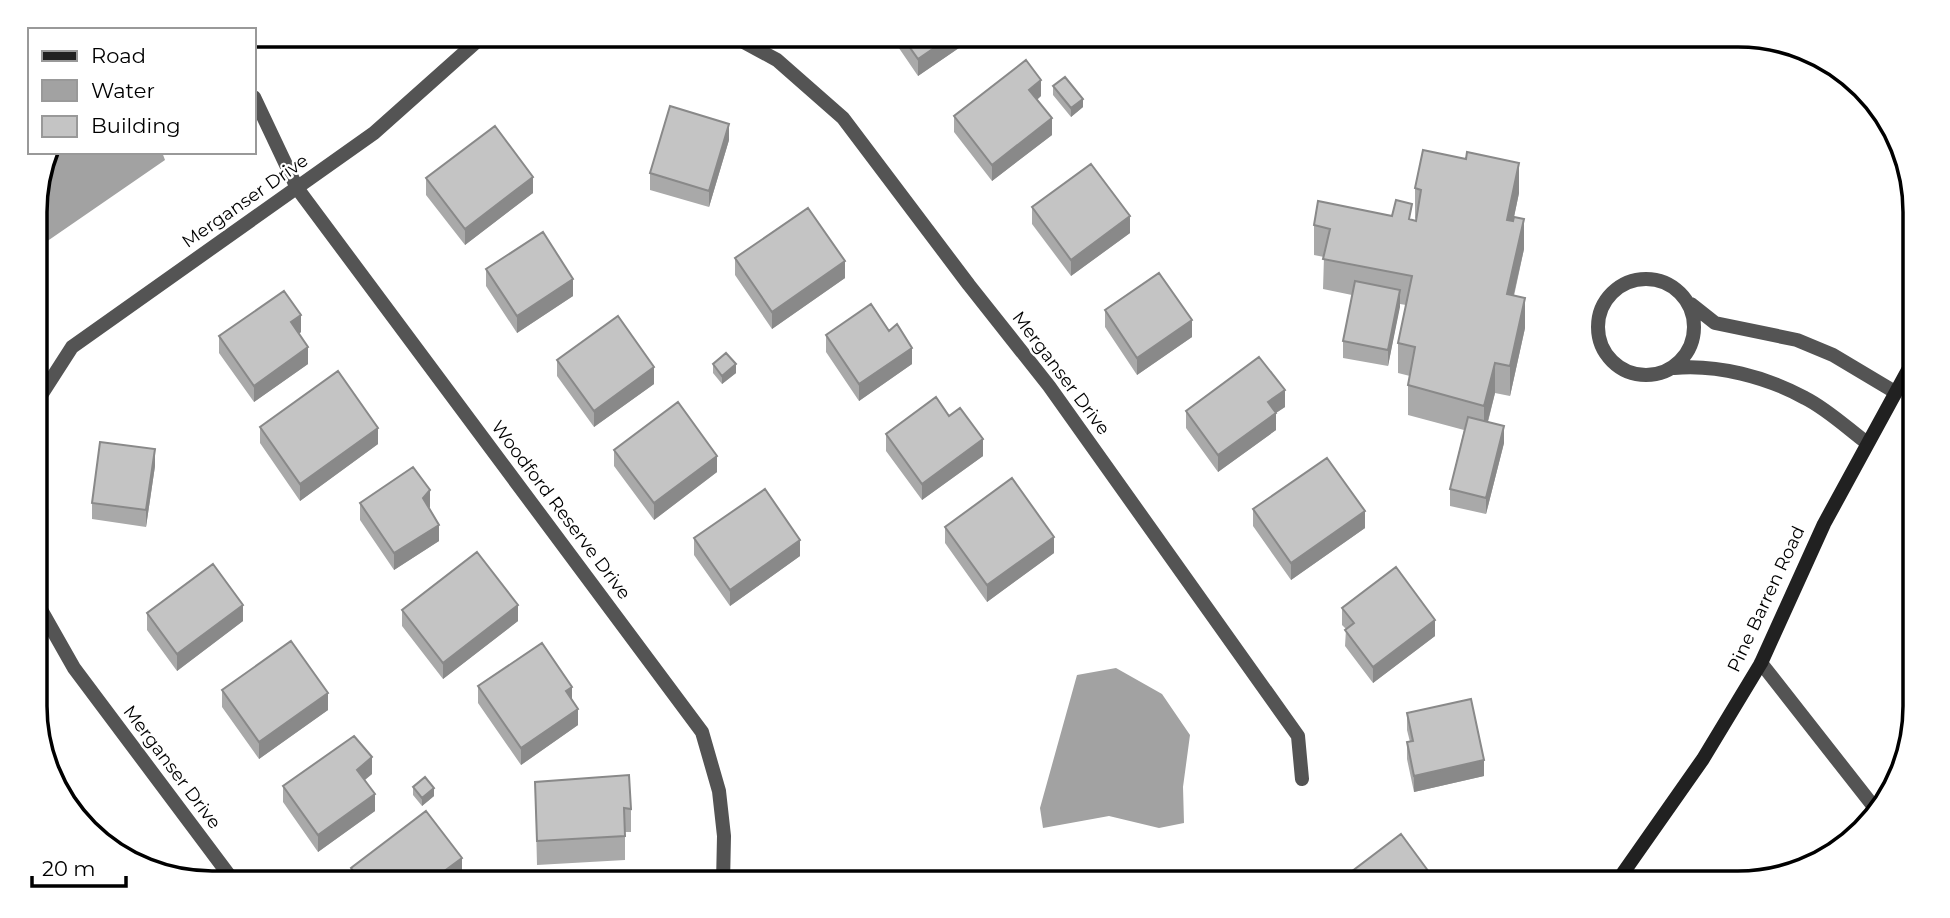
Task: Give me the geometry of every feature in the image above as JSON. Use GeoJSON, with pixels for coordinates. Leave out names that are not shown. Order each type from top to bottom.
{"type":"FeatureCollection","features":[{"type":"Feature","properties":{"kind":"main road","name":"Pine Barren Road"},"geometry":{"type":"LineString","coordinates":[[1625,870],[1703,759],[1761,663],[1824,524],[1903,378]]}},
{"type":"Feature","properties":{"kind":"street","name":"Merganser Drive"},"geometry":{"type":"LineString","coordinates":[[48,385],[72,347],[374,133],[471,47]]}},
{"type":"Feature","properties":{"kind":"street","name":"Merganser Drive"},"geometry":{"type":"LineString","coordinates":[[754,47],[778,60],[844,118],[969,285],[1049,386],[1298,736],[1302,779]]}},
{"type":"Feature","properties":{"kind":"street","name":"Woodford Reserve Drive"},"geometry":{"type":"LineString","coordinates":[[256,101],[297,188],[702,732],[719,791],[724,836],[723,871]]}},
{"type":"Feature","properties":{"kind":"street"},"geometry":{"type":"LineString","coordinates":[[1867,443],[1806,398],[1760,379],[1699,365],[1674,368],[1656,375],[1636,376],[1618,369],[1605,355],[1597,337],[1597,318],[1605,301],[1618,287],[1635,279],[1654,279],[1672,286],[1715,323],[1797,340],[1833,355],[1895,392]]}},
{"type":"Feature","properties":{"kind":"street"},"geometry":{"type":"LineString","coordinates":[[1674,368],[1687,354],[1694,336],[1694,317],[1686,299]]}},
{"type":"Feature","properties":{"kind":"street","name":"Merganser Drive"},"geometry":{"type":"LineString","coordinates":[[47,621],[74,668],[226,871]]}},
{"type":"Feature","properties":{"kind":"street"},"geometry":{"type":"LineString","coordinates":[[1761,663],[1871,803]]}},
{"type":"Feature","properties":{"kind":"water"},"geometry":{"type":"Polygon","coordinates":[[[58,154],[163,154],[165,160],[48,241],[49,190],[58,154]]]}},
{"type":"Feature","properties":{"kind":"water"},"geometry":{"type":"Polygon","coordinates":[[[1116,668],[1162,694],[1190,735],[1183,787],[1184,823],[1159,828],[1109,816],[1043,828],[1040,808],[1077,675],[1116,668]]]}},
{"type":"Feature","properties":{"kind":"building"},"geometry":{"type":"Polygon","coordinates":[[[910,47],[936,47],[918,59],[910,47]]]}},
{"type":"Feature","properties":{"kind":"building"},"geometry":{"type":"Polygon","coordinates":[[[1026,60],[1041,80],[1029,90],[1052,118],[992,165],[954,116],[1026,60]]]}},
{"type":"Feature","properties":{"kind":"building"},"geometry":{"type":"Polygon","coordinates":[[[1065,77],[1083,99],[1071,108],[1053,86],[1065,77]]]}},
{"type":"Feature","properties":{"kind":"building"},"geometry":{"type":"Polygon","coordinates":[[[670,106],[729,124],[709,191],[650,173],[670,106]]]}},
{"type":"Feature","properties":{"kind":"building"},"geometry":{"type":"Polygon","coordinates":[[[495,126],[533,177],[465,229],[426,178],[495,126]]]}},
{"type":"Feature","properties":{"kind":"building"},"geometry":{"type":"Polygon","coordinates":[[[1423,150],[1466,159],[1467,152],[1519,163],[1507,220],[1513,221],[1514,217],[1524,219],[1507,294],[1525,298],[1510,366],[1495,363],[1484,406],[1408,385],[1415,347],[1398,343],[1412,276],[1323,259],[1330,229],[1314,225],[1318,201],[1392,216],[1396,200],[1412,204],[1409,219],[1416,221],[1421,190],[1415,188],[1423,150]]]}},
{"type":"Feature","properties":{"kind":"building"},"geometry":{"type":"Polygon","coordinates":[[[1091,164],[1130,216],[1071,260],[1032,207],[1091,164]]]}},
{"type":"Feature","properties":{"kind":"building"},"geometry":{"type":"Polygon","coordinates":[[[808,208],[845,261],[772,312],[735,258],[808,208]]]}},
{"type":"Feature","properties":{"kind":"building"},"geometry":{"type":"Polygon","coordinates":[[[543,232],[573,279],[517,316],[486,269],[543,232]]]}},
{"type":"Feature","properties":{"kind":"building"},"geometry":{"type":"Polygon","coordinates":[[[1159,273],[1192,320],[1137,358],[1105,310],[1159,273]]]}},
{"type":"Feature","properties":{"kind":"building"},"geometry":{"type":"Polygon","coordinates":[[[1355,281],[1400,290],[1388,350],[1343,341],[1355,281]]]}},
{"type":"Feature","properties":{"kind":"building"},"geometry":{"type":"Polygon","coordinates":[[[284,291],[301,315],[291,322],[308,347],[254,386],[219,336],[284,291]]]}},
{"type":"Feature","properties":{"kind":"building"},"geometry":{"type":"Polygon","coordinates":[[[871,304],[889,331],[897,324],[912,348],[859,384],[826,335],[871,304]]]}},
{"type":"Feature","properties":{"kind":"building"},"geometry":{"type":"Polygon","coordinates":[[[618,316],[654,367],[594,411],[557,360],[618,316]]]}},
{"type":"Feature","properties":{"kind":"building"},"geometry":{"type":"Polygon","coordinates":[[[726,353],[736,364],[722,376],[713,364],[726,353]]]}},
{"type":"Feature","properties":{"kind":"building"},"geometry":{"type":"Polygon","coordinates":[[[1259,357],[1285,390],[1268,402],[1276,413],[1218,455],[1186,411],[1259,357]]]}},
{"type":"Feature","properties":{"kind":"building"},"geometry":{"type":"Polygon","coordinates":[[[338,371],[378,428],[300,484],[260,427],[338,371]]]}},
{"type":"Feature","properties":{"kind":"building"},"geometry":{"type":"Polygon","coordinates":[[[936,397],[949,416],[960,408],[983,439],[922,484],[886,434],[936,397]]]}},
{"type":"Feature","properties":{"kind":"building"},"geometry":{"type":"Polygon","coordinates":[[[678,402],[717,456],[654,503],[614,450],[678,402]]]}},
{"type":"Feature","properties":{"kind":"building"},"geometry":{"type":"Polygon","coordinates":[[[1468,417],[1504,426],[1486,498],[1450,489],[1468,417]]]}},
{"type":"Feature","properties":{"kind":"building"},"geometry":{"type":"Polygon","coordinates":[[[100,442],[155,449],[146,510],[92,503],[100,442]]]}},
{"type":"Feature","properties":{"kind":"building"},"geometry":{"type":"Polygon","coordinates":[[[1327,458],[1365,511],[1291,563],[1253,509],[1327,458]]]}},
{"type":"Feature","properties":{"kind":"building"},"geometry":{"type":"Polygon","coordinates":[[[413,467],[430,490],[423,498],[439,525],[394,553],[360,503],[413,467]]]}},
{"type":"Feature","properties":{"kind":"building"},"geometry":{"type":"Polygon","coordinates":[[[1012,478],[1054,537],[987,585],[945,527],[1012,478]]]}},
{"type":"Feature","properties":{"kind":"building"},"geometry":{"type":"Polygon","coordinates":[[[765,489],[800,540],[730,590],[694,538],[765,489]]]}},
{"type":"Feature","properties":{"kind":"building"},"geometry":{"type":"Polygon","coordinates":[[[477,552],[518,605],[443,663],[402,610],[477,552]]]}},
{"type":"Feature","properties":{"kind":"building"},"geometry":{"type":"Polygon","coordinates":[[[213,564],[243,605],[177,654],[147,613],[213,564]]]}},
{"type":"Feature","properties":{"kind":"building"},"geometry":{"type":"Polygon","coordinates":[[[1396,567],[1435,620],[1373,667],[1345,630],[1354,623],[1342,608],[1396,567]]]}},
{"type":"Feature","properties":{"kind":"building"},"geometry":{"type":"Polygon","coordinates":[[[291,641],[328,693],[259,742],[222,690],[291,641]]]}},
{"type":"Feature","properties":{"kind":"building"},"geometry":{"type":"Polygon","coordinates":[[[542,643],[572,687],[566,691],[578,709],[521,748],[478,686],[542,643]]]}},
{"type":"Feature","properties":{"kind":"building"},"geometry":{"type":"Polygon","coordinates":[[[1471,699],[1484,760],[1414,776],[1407,742],[1413,741],[1407,713],[1471,699]]]}},
{"type":"Feature","properties":{"kind":"building"},"geometry":{"type":"Polygon","coordinates":[[[354,736],[372,757],[357,770],[375,794],[318,835],[283,786],[354,736]]]}},
{"type":"Feature","properties":{"kind":"building"},"geometry":{"type":"Polygon","coordinates":[[[629,775],[631,809],[624,808],[625,836],[537,841],[535,782],[629,775]]]}},
{"type":"Feature","properties":{"kind":"building"},"geometry":{"type":"Polygon","coordinates":[[[425,777],[434,788],[422,798],[413,787],[425,777]]]}},
{"type":"Feature","properties":{"kind":"building"},"geometry":{"type":"Polygon","coordinates":[[[426,811],[462,858],[445,871],[353,871],[351,868],[426,811]]]}},
{"type":"Feature","properties":{"kind":"building"},"geometry":{"type":"Polygon","coordinates":[[[1401,834],[1428,870],[1353,870],[1401,834]]]}}]}
